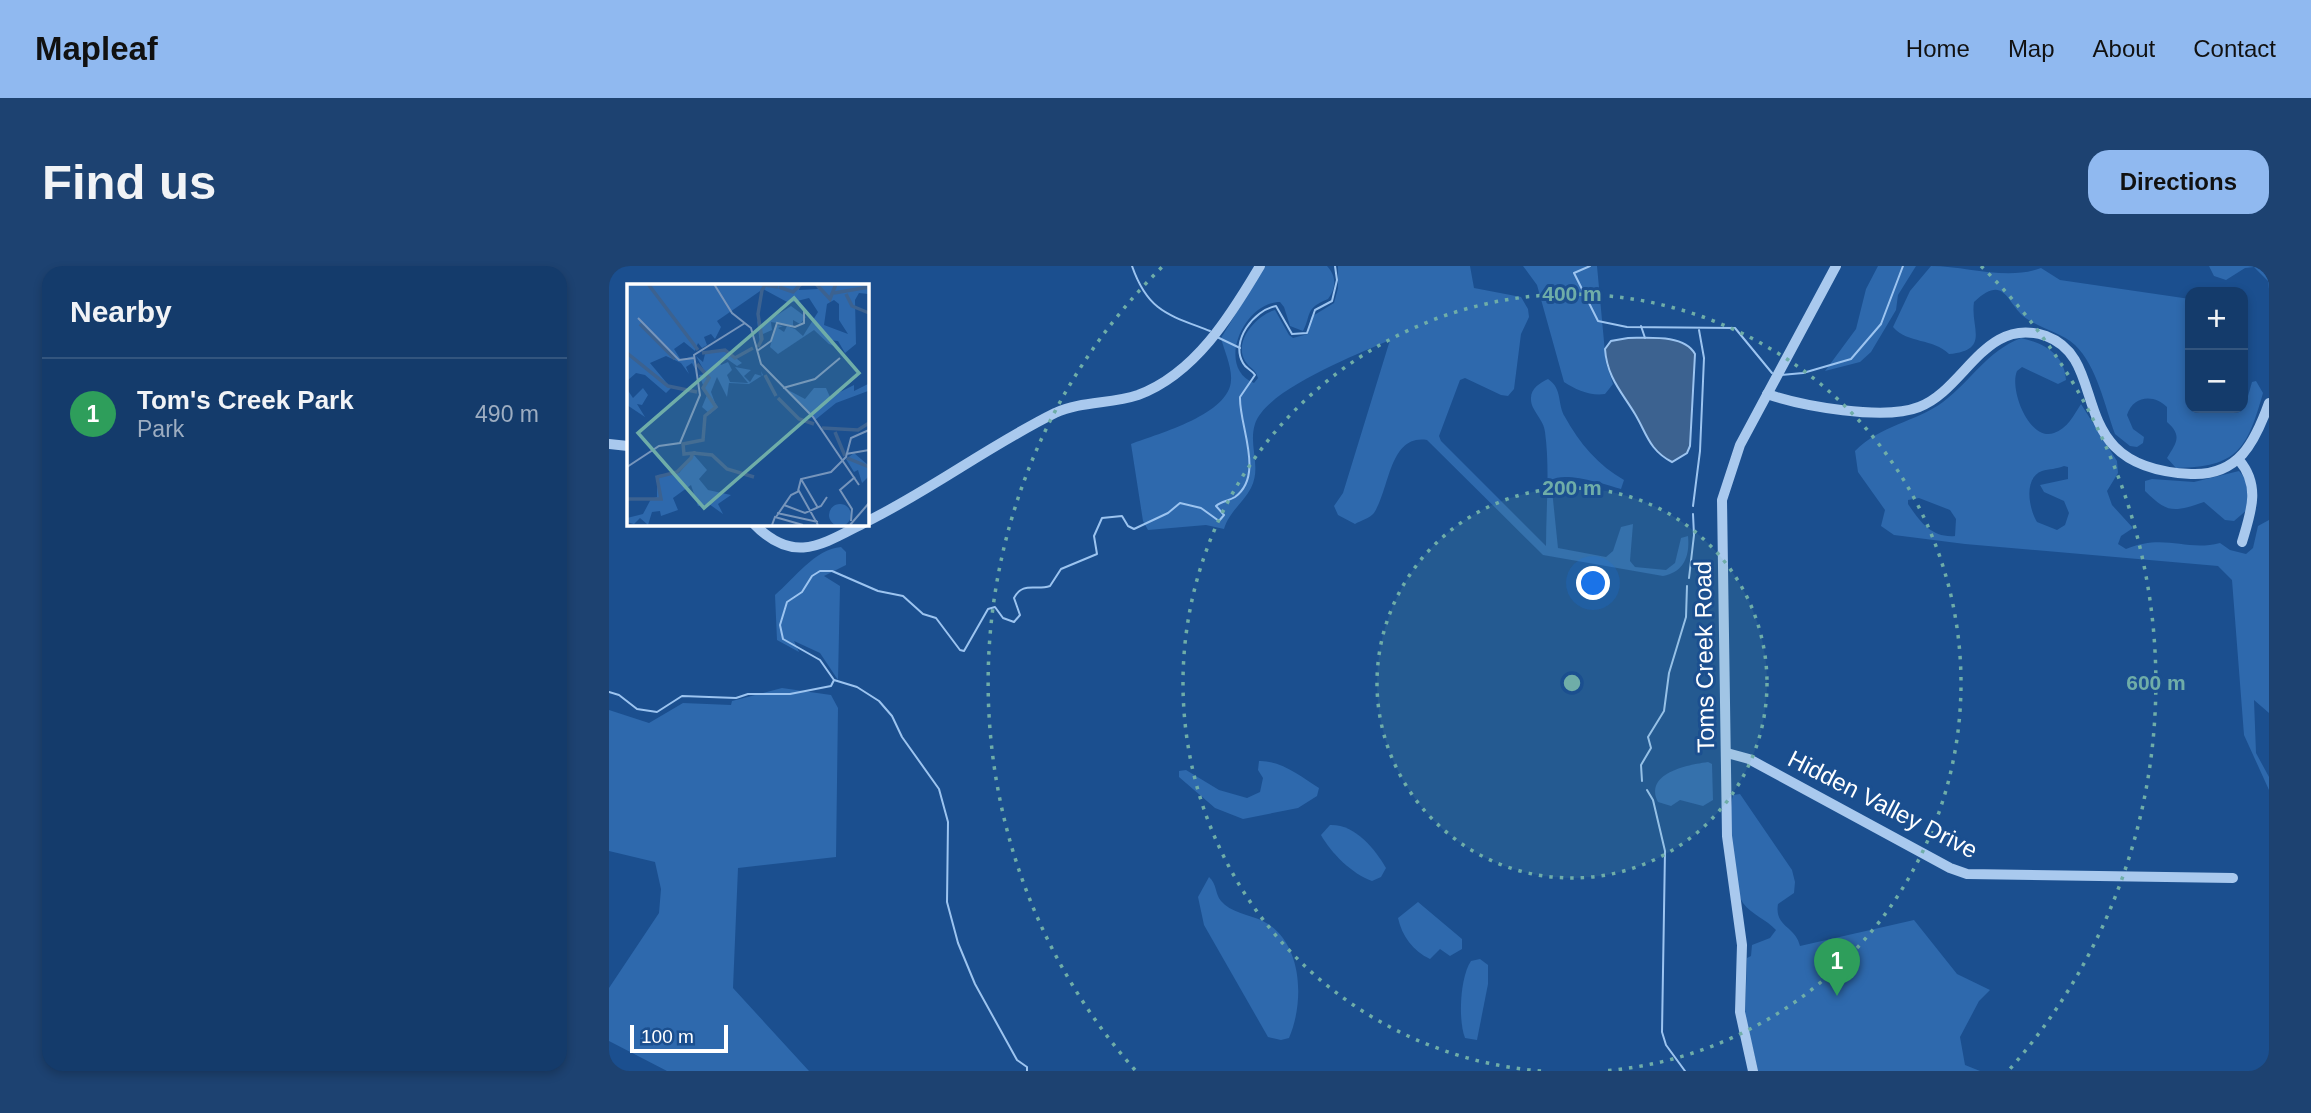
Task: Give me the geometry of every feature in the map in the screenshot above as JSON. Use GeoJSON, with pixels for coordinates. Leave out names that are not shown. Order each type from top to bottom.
{"type":"FeatureCollection","features":[{"type":"Feature","properties":{"kind":"street"},"geometry":{"type":"LineString","coordinates":[[868,521],[1056,413],[1138,395],[1154,387],[1189,362],[1220,330],[1260,266]]}},
{"type":"Feature","properties":{"kind":"street","name":"Toms Creek Road"},"geometry":{"type":"LineString","coordinates":[[1753,1071],[1740,1012],[1742,945],[1728,847],[1722,500],[1732,462],[1836,266]]}},
{"type":"Feature","properties":{"kind":"street"},"geometry":{"type":"LineString","coordinates":[[1767,394],[1816,407],[1905,411],[1933,400],[1996,340],[2017,333],[2033,333],[2055,341],[2072,356],[2098,424],[2113,445],[2133,461],[2166,472],[2202,474],[2225,469],[2239,460],[2255,440],[2269,403]]}},
{"type":"Feature","properties":{"kind":"street"},"geometry":{"type":"LineString","coordinates":[[609,444],[627,446]]}},
{"type":"Feature","properties":{"kind":"street"},"geometry":{"type":"LineString","coordinates":[[2239,460],[2250,475],[2254,498],[2242,542]]}},
{"type":"Feature","properties":{"kind":"street"},"geometry":{"type":"LineString","coordinates":[[755,525],[775,542],[795,549],[819,545],[861,525]]}},
{"type":"Feature","properties":{"kind":"street","name":"Hidden Valley Drive"},"geometry":{"type":"LineString","coordinates":[[1727,754],[1749,760],[1950,868],[1967,874],[2233,878]]}},
{"type":"Feature","properties":{"kind":"shaded area"},"geometry":{"type":"Polygon","coordinates":[[[1265,266],[1327,266],[1334,282],[1328,299],[1310,312],[1303,331],[1290,326],[1280,302],[1255,312],[1246,323],[1236,350],[1237,364],[1242,375],[1254,383],[1258,378],[1245,361],[1242,345],[1254,323],[1275,310],[1293,338],[1308,334],[1311,317],[1334,303],[1338,288],[1338,266],[1470,266],[1474,288],[1521,297],[1529,317],[1521,334],[1514,389],[1508,396],[1501,395],[1465,378],[1460,380],[1439,436],[1441,441],[1546,546],[1546,446],[1544,427],[1531,402],[1531,394],[1539,384],[1548,379],[1556,387],[1563,412],[1583,445],[1606,468],[1624,480],[1621,489],[1575,478],[1551,480],[1558,548],[1606,557],[1613,551],[1621,527],[1633,524],[1630,561],[1635,567],[1666,570],[1675,563],[1681,538],[1688,536],[1687,556],[1681,567],[1663,576],[1543,555],[1427,440],[1414,440],[1398,454],[1372,515],[1355,524],[1338,515],[1334,506],[1343,493],[1390,340],[1314,374],[1276,398],[1262,411],[1253,432],[1254,480],[1224,529],[1206,525],[1148,530],[1143,521],[1131,444],[1191,421],[1219,403],[1228,392],[1231,375],[1221,338],[1265,266]]]}},
{"type":"Feature","properties":{"kind":"shaded area"},"geometry":{"type":"Polygon","coordinates":[[[1523,266],[1597,266],[1606,363],[1613,384],[1605,394],[1583,392],[1564,382],[1537,285],[1523,266]]]}},
{"type":"Feature","properties":{"kind":"shaded area"},"geometry":{"type":"Polygon","coordinates":[[[1878,266],[1916,266],[1898,295],[1896,310],[1871,352],[1860,362],[1825,371],[1856,329],[1866,289],[1878,266]]]}},
{"type":"Feature","properties":{"kind":"shaded area"},"geometry":{"type":"Polygon","coordinates":[[[1931,266],[2001,273],[2028,272],[2041,268],[2060,280],[2185,298],[2185,413],[2248,413],[2248,396],[2252,382],[2256,381],[2263,393],[2251,428],[2245,441],[2227,459],[2197,467],[2176,468],[2167,458],[2175,444],[2176,436],[2167,422],[2167,407],[2151,399],[2134,403],[2127,415],[2133,429],[2144,437],[2143,443],[2137,447],[2130,446],[2115,434],[2095,375],[2083,354],[2069,341],[2023,316],[2003,293],[1992,290],[1974,302],[1974,343],[1962,352],[1949,354],[1936,345],[1906,336],[1893,327],[1910,291],[1931,266]]]}},
{"type":"Feature","properties":{"kind":"shaded area"},"geometry":{"type":"Polygon","coordinates":[[[2209,266],[2269,266],[2269,289],[2268,281],[2254,267],[2245,268],[2226,280],[2214,276],[2209,266]]]}},
{"type":"Feature","properties":{"kind":"shaded area"},"geometry":{"type":"Polygon","coordinates":[[[1628,338],[1674,340],[1683,343],[1695,354],[1690,446],[1687,453],[1672,462],[1649,441],[1609,368],[1605,349],[1611,341],[1628,338]]]}},
{"type":"Feature","properties":{"kind":"shaded area"},"geometry":{"type":"Polygon","coordinates":[[[2021,338],[2038,343],[2052,351],[2065,371],[2066,380],[2058,384],[2022,367],[2017,371],[2016,390],[2029,422],[2045,434],[2054,433],[2066,425],[2081,404],[2117,461],[2118,473],[2107,491],[2112,505],[2133,528],[2121,536],[2118,544],[2126,549],[2164,542],[2196,545],[2220,543],[2230,550],[2246,554],[2253,548],[2258,526],[2269,520],[2269,713],[2254,700],[2256,753],[2269,777],[2269,790],[2244,735],[2232,580],[2218,566],[1965,544],[1894,535],[1881,526],[1885,510],[1858,472],[1855,451],[1876,435],[1943,402],[2009,344],[2021,338]],[[2068,467],[2036,475],[2029,494],[2037,522],[2057,530],[2065,525],[2069,513],[2064,501],[2044,492],[2040,485],[2068,479],[2068,467]],[[1919,498],[1908,500],[1908,504],[1922,523],[1933,532],[1955,536],[1956,519],[1950,510],[1919,498]]]}},
{"type":"Feature","properties":{"kind":"shaded area"},"geometry":{"type":"Polygon","coordinates":[[[2239,471],[2247,484],[2249,504],[2248,509],[2234,521],[2225,520],[2204,502],[2178,509],[2166,507],[2145,491],[2145,481],[2152,479],[2194,482],[2239,471]]]}},
{"type":"Feature","properties":{"kind":"shaded area"},"geometry":{"type":"Polygon","coordinates":[[[841,547],[846,552],[846,565],[824,576],[840,586],[838,680],[820,653],[794,641],[799,652],[777,640],[775,595],[822,553],[841,547]]]}},
{"type":"Feature","properties":{"kind":"shaded area"},"geometry":{"type":"Polygon","coordinates":[[[782,688],[831,695],[838,708],[836,857],[738,868],[733,988],[809,1071],[667,1071],[609,1041],[609,988],[659,913],[661,889],[655,862],[609,851],[609,710],[649,723],[683,703],[731,705],[732,701],[782,688]]]}},
{"type":"Feature","properties":{"kind":"shaded area"},"geometry":{"type":"Polygon","coordinates":[[[1259,761],[1275,763],[1298,774],[1319,788],[1317,796],[1298,808],[1243,819],[1215,808],[1179,777],[1179,771],[1186,770],[1219,790],[1247,798],[1260,792],[1263,778],[1258,770],[1259,761]]]}},
{"type":"Feature","properties":{"kind":"shaded area"},"geometry":{"type":"Polygon","coordinates":[[[1708,762],[1712,764],[1713,800],[1703,806],[1680,800],[1671,806],[1658,802],[1655,792],[1662,777],[1679,768],[1708,762]]]}},
{"type":"Feature","properties":{"kind":"shaded area"},"geometry":{"type":"Polygon","coordinates":[[[1740,794],[1792,870],[1794,893],[1778,904],[1778,912],[1782,922],[1798,939],[1800,946],[1914,920],[1957,974],[1990,990],[1979,1001],[1960,1037],[1965,1065],[1980,1071],[1758,1071],[1745,1015],[1747,958],[1751,956],[1752,945],[1770,938],[1776,930],[1743,903],[1735,881],[1730,819],[1733,795],[1740,794]]]}},
{"type":"Feature","properties":{"kind":"shaded area"},"geometry":{"type":"Polygon","coordinates":[[[1330,825],[1356,833],[1370,846],[1386,868],[1381,877],[1372,881],[1364,878],[1336,856],[1321,835],[1330,825]]]}},
{"type":"Feature","properties":{"kind":"shaded area"},"geometry":{"type":"Polygon","coordinates":[[[1209,877],[1225,905],[1275,929],[1293,956],[1298,990],[1294,1023],[1289,1038],[1281,1040],[1268,1037],[1204,925],[1198,897],[1209,877]]]}},
{"type":"Feature","properties":{"kind":"shaded area"},"geometry":{"type":"Polygon","coordinates":[[[1418,902],[1462,939],[1462,949],[1450,956],[1440,949],[1430,959],[1413,947],[1405,937],[1398,918],[1418,902]]]}},
{"type":"Feature","properties":{"kind":"shaded area"},"geometry":{"type":"Polygon","coordinates":[[[1480,959],[1488,965],[1488,984],[1477,1040],[1465,1038],[1461,1021],[1461,999],[1467,968],[1471,961],[1480,959]]]}},
{"type":"Feature","properties":{"kind":"waterway"},"geometry":{"type":"LineString","coordinates":[[1132,266],[1138,281],[1153,303],[1172,316],[1210,331]]}},
{"type":"Feature","properties":{"kind":"waterway"},"geometry":{"type":"LineString","coordinates":[[609,692],[619,695],[637,709],[657,712],[682,696],[736,698],[748,694],[790,694],[831,686],[834,680],[820,660],[783,639],[780,625],[787,602],[802,592],[812,576],[820,571],[832,571],[878,591],[903,596],[923,614],[936,618],[960,650],[964,651],[988,609],[995,607],[1003,618],[1014,622],[1020,615],[1014,598],[1021,590],[1050,586],[1061,569],[1097,554],[1094,536],[1102,518],[1122,516],[1128,526],[1134,529],[1168,513],[1180,503],[1201,508],[1219,521],[1224,515],[1216,506],[1235,497],[1244,488],[1250,463],[1240,397],[1255,375],[1244,365],[1240,354],[1242,336],[1252,320],[1276,306],[1292,334],[1307,333],[1315,310],[1332,301],[1337,280],[1335,266]]}},
{"type":"Feature","properties":{"kind":"waterway"},"geometry":{"type":"LineString","coordinates":[[1590,266],[1574,273],[1598,321],[1627,327],[1735,328],[1772,373]]}},
{"type":"Feature","properties":{"kind":"waterway"},"geometry":{"type":"LineString","coordinates":[[1781,375],[1803,373],[1851,359],[1881,324],[1903,266]]}},
{"type":"Feature","properties":{"kind":"waterway"},"geometry":{"type":"LineString","coordinates":[[1641,326],[1645,338]]}},
{"type":"Feature","properties":{"kind":"waterway"},"geometry":{"type":"LineString","coordinates":[[1693,506],[1700,451],[1704,358],[1699,330]]}},
{"type":"Feature","properties":{"kind":"waterway"},"geometry":{"type":"LineString","coordinates":[[1217,337],[1240,348]]}},
{"type":"Feature","properties":{"kind":"waterway"},"geometry":{"type":"LineString","coordinates":[[1689,578],[1694,535],[1693,514]]}},
{"type":"Feature","properties":{"kind":"waterway"},"geometry":{"type":"LineString","coordinates":[[1642,781],[1641,765],[1651,748],[1648,737],[1664,711],[1669,673],[1686,617],[1687,586]]}},
{"type":"Feature","properties":{"kind":"waterway"},"geometry":{"type":"LineString","coordinates":[[834,680],[857,687],[879,701],[892,716],[902,737],[939,789],[948,822],[947,902],[958,943],[975,984],[1017,1060],[1027,1067],[1027,1071]]}},
{"type":"Feature","properties":{"kind":"waterway"},"geometry":{"type":"LineString","coordinates":[[1647,790],[1653,800],[1665,851],[1662,1032],[1666,1045],[1685,1071]]}},
{"type":"Feature","properties":{"kind":"place","name":"Tom's Creek Park"},"geometry":{"type":"Point","coordinates":[1837,996]}}]}
